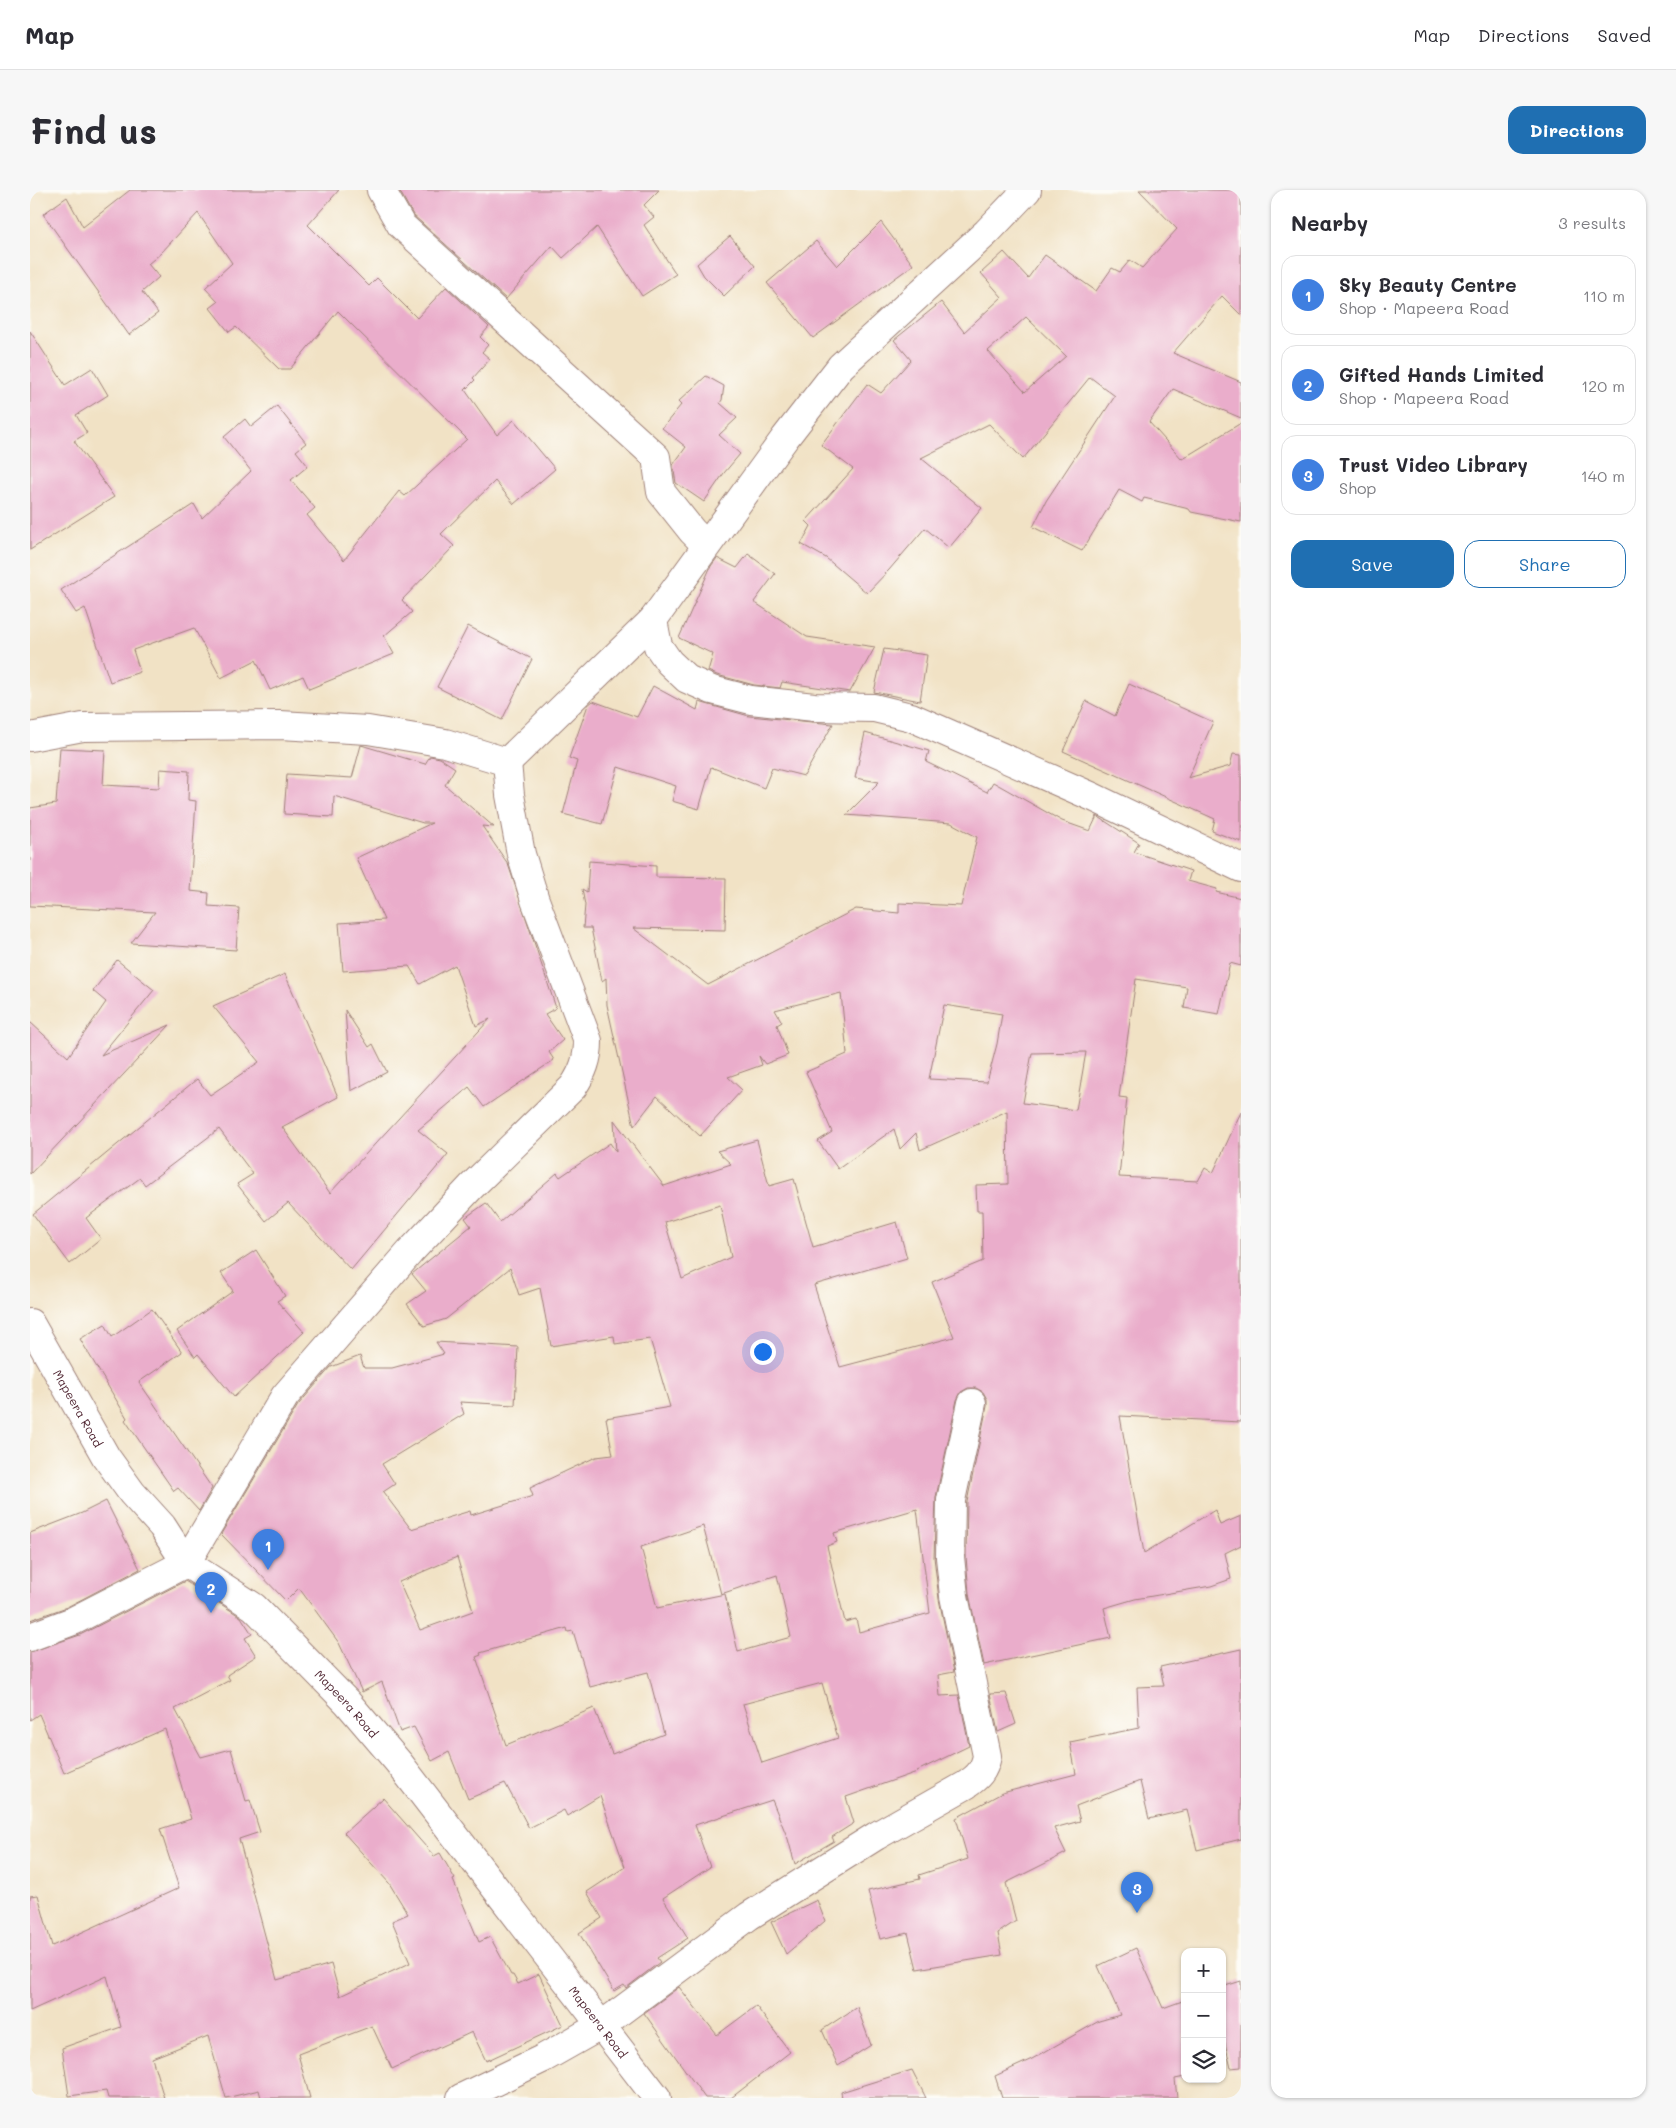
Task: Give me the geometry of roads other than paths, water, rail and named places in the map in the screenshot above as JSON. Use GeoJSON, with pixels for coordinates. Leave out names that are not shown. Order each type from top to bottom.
{"type":"FeatureCollection","features":[{"type":"Feature","properties":{"kind":"street"},"geometry":{"type":"LineString","coordinates":[[381,190],[401,225],[656,457],[661,492],[692,532],[706,545]]}},
{"type":"Feature","properties":{"kind":"street"},"geometry":{"type":"LineString","coordinates":[[507,762],[653,620],[785,438],[841,366],[987,232],[1027,190]]}},
{"type":"Feature","properties":{"kind":"street"},"geometry":{"type":"LineString","coordinates":[[653,620],[658,646],[669,662],[687,679],[712,690],[751,700],[814,706],[874,708],[911,717],[1093,797],[1241,868]]}},
{"type":"Feature","properties":{"kind":"street"},"geometry":{"type":"LineString","coordinates":[[30,737],[83,727],[280,725],[368,730],[445,743],[507,762]]}},
{"type":"Feature","properties":{"kind":"street"},"geometry":{"type":"LineString","coordinates":[[30,1637],[73,1621],[186,1563],[285,1396],[410,1252],[471,1187],[572,1088],[582,1075],[588,1056],[588,1040],[535,900],[521,854],[510,795],[507,762]]}},
{"type":"Feature","properties":{"kind":"street","name":"Mapeera Road"},"geometry":{"type":"LineString","coordinates":[[30,1323],[106,1457],[132,1493],[162,1526],[186,1563],[254,1607],[347,1702],[400,1763],[657,2098]]}},
{"type":"Feature","properties":{"kind":"street"},"geometry":{"type":"LineString","coordinates":[[461,2098],[542,2059],[602,2025],[749,1916],[876,1836],[977,1778],[984,1768],[986,1756],[954,1596],[950,1557],[950,1500],[972,1403]]}},
{"type":"Feature","properties":{"kind":"place","name":"Sky Beauty Centre"},"geometry":{"type":"Point","coordinates":[268,1570]}},
{"type":"Feature","properties":{"kind":"place","name":"Gifted Hands Limited"},"geometry":{"type":"Point","coordinates":[211,1613]}},
{"type":"Feature","properties":{"kind":"place","name":"Trust Video Library"},"geometry":{"type":"Point","coordinates":[1137,1913]}}]}
